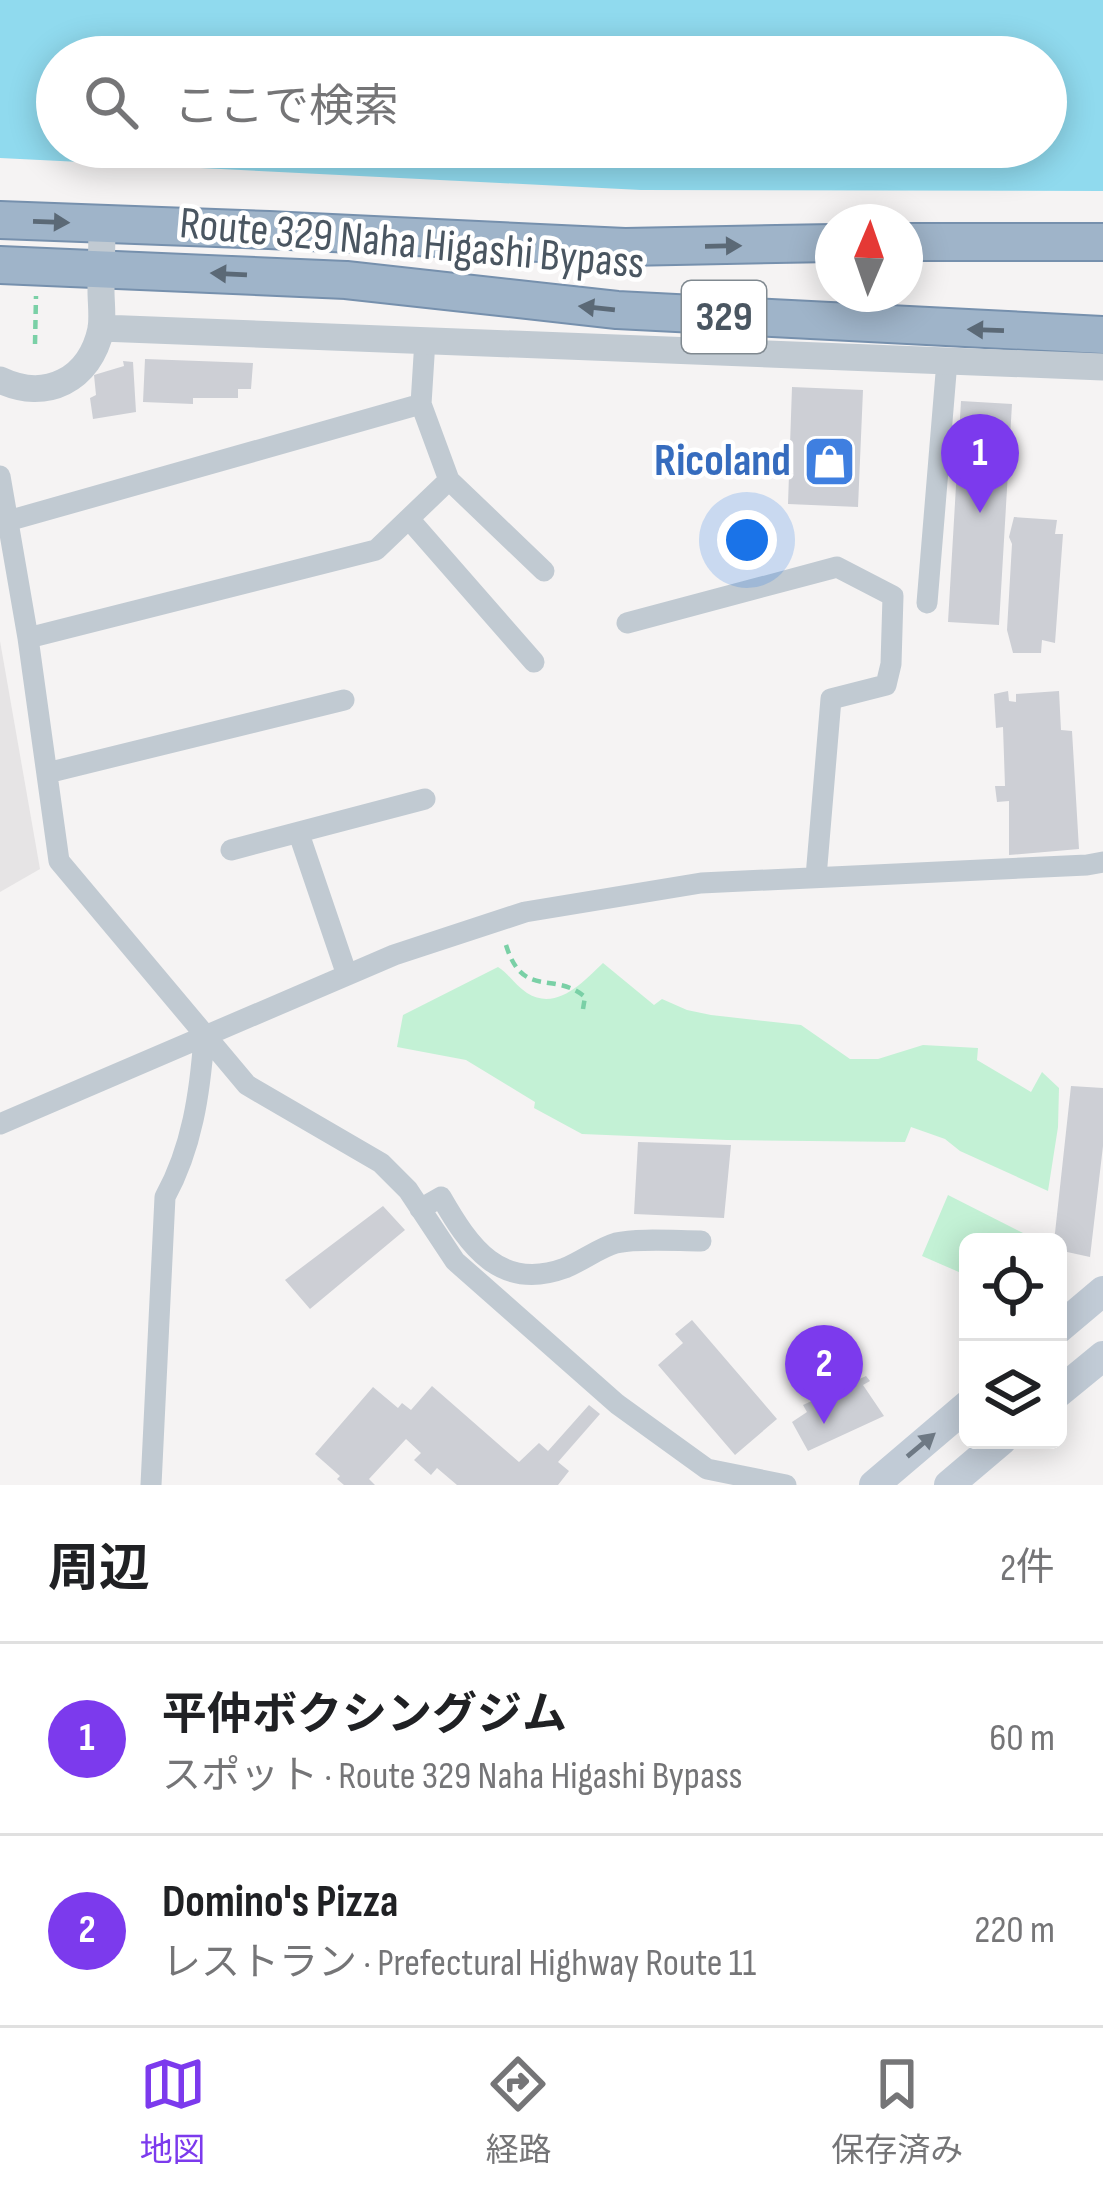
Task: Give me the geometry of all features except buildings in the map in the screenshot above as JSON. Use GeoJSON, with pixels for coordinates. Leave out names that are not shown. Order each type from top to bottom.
{"type":"FeatureCollection","features":[{"type":"Feature","properties":{"kind":"highway","name":"Route 329 Naha Higashi Bypass"},"geometry":{"type":"LineString","coordinates":[[0,220],[625,248],[815,243]]}},
{"type":"Feature","properties":{"kind":"highway"},"geometry":{"type":"LineString","coordinates":[[923,242],[1103,242]]}},
{"type":"Feature","properties":{"kind":"highway","name":"Route 329 Naha Higashi Bypass"},"geometry":{"type":"LineString","coordinates":[[0,265],[346,280],[617,310],[1103,334]]}},
{"type":"Feature","properties":{"kind":"main road"},"geometry":{"type":"LineString","coordinates":[[1067,1321],[1103,1291]]}},
{"type":"Feature","properties":{"kind":"main road"},"geometry":{"type":"LineString","coordinates":[[1067,1386],[1103,1356]]}},
{"type":"Feature","properties":{"kind":"main road"},"geometry":{"type":"LineString","coordinates":[[874,1485],[959,1413]]}},
{"type":"Feature","properties":{"kind":"main road"},"geometry":{"type":"LineString","coordinates":[[949,1485],[991,1449]]}},
{"type":"Feature","properties":{"kind":"street"},"geometry":{"type":"LineString","coordinates":[[0,380],[40,391],[80,371],[101,328],[102,224]]}},
{"type":"Feature","properties":{"kind":"street"},"geometry":{"type":"LineString","coordinates":[[101,328],[1103,368]]}},
{"type":"Feature","properties":{"kind":"street"},"geometry":{"type":"LineString","coordinates":[[424,340],[421,404],[449,480],[544,571]]}},
{"type":"Feature","properties":{"kind":"street"},"geometry":{"type":"LineString","coordinates":[[927,603],[947,361]]}},
{"type":"Feature","properties":{"kind":"street"},"geometry":{"type":"LineString","coordinates":[[8,521],[421,404]]}},
{"type":"Feature","properties":{"kind":"street"},"geometry":{"type":"LineString","coordinates":[[0,476],[59,861],[247,1085],[381,1163],[408,1190],[454,1261],[617,1405],[707,1469],[786,1485]]}},
{"type":"Feature","properties":{"kind":"street"},"geometry":{"type":"LineString","coordinates":[[28,638],[376,550],[449,480]]}},
{"type":"Feature","properties":{"kind":"street"},"geometry":{"type":"LineString","coordinates":[[409,518],[534,662]]}},
{"type":"Feature","properties":{"kind":"street"},"geometry":{"type":"LineString","coordinates":[[627,623],[837,567],[893,596],[892,664],[886,685],[831,699],[816,877]]}},
{"type":"Feature","properties":{"kind":"street"},"geometry":{"type":"LineString","coordinates":[[46,773],[344,700]]}},
{"type":"Feature","properties":{"kind":"street"},"geometry":{"type":"LineString","coordinates":[[231,850],[425,799]]}},
{"type":"Feature","properties":{"kind":"street"},"geometry":{"type":"LineString","coordinates":[[299,834],[347,975]]}},
{"type":"Feature","properties":{"kind":"street"},"geometry":{"type":"LineString","coordinates":[[0,1124],[394,955],[525,912],[701,883],[1103,862]]}},
{"type":"Feature","properties":{"kind":"street"},"geometry":{"type":"LineString","coordinates":[[151,1485],[165,1197],[182,1166],[200,1089],[204,1037]]}},
{"type":"Feature","properties":{"kind":"street"},"geometry":{"type":"LineString","coordinates":[[420,1209],[441,1197],[484,1258],[511,1272],[562,1269],[616,1243],[701,1241]]}},
{"type":"Feature","properties":{"kind":"path"},"geometry":{"type":"LineString","coordinates":[[35,344],[36,278]]}},
{"type":"Feature","properties":{"kind":"path"},"geometry":{"type":"LineString","coordinates":[[500,920],[517,969],[526,978],[581,993],[583,1009]]}},
{"type":"Feature","properties":{"kind":"shaded area"},"geometry":{"type":"Polygon","coordinates":[[[0,641],[40,869],[0,892],[0,641]]]}},
{"type":"Feature","properties":{"kind":"green space"},"geometry":{"type":"Polygon","coordinates":[[[603,963],[654,1005],[662,999],[711,1015],[801,1025],[850,1059],[878,1059],[923,1045],[978,1048],[977,1060],[1031,1092],[1042,1072],[1059,1088],[1048,1191],[911,1127],[905,1142],[582,1134],[534,1108],[535,1102],[466,1060],[397,1047],[403,1015],[498,967],[527,993],[549,999],[569,992],[603,963]]]}},
{"type":"Feature","properties":{"kind":"green space"},"geometry":{"type":"Polygon","coordinates":[[[948,1195],[1023,1233],[959,1233],[959,1272],[922,1256],[948,1195]]]}},
{"type":"Feature","properties":{"kind":"water"},"geometry":{"type":"Polygon","coordinates":[[[0,0],[1103,0],[1103,191],[641,190],[200,168],[1067,168],[1067,36],[36,36],[36,160],[0,158],[0,0]]]}},
{"type":"Feature","properties":{"kind":"place","name":"Ricoland"},"geometry":{"type":"Point","coordinates":[830,461]}},
{"type":"Feature","properties":{"kind":"place","name":"平仲ボクシングジム"},"geometry":{"type":"Point","coordinates":[980,513]}},
{"type":"Feature","properties":{"kind":"place","name":"Domino's Pizza"},"geometry":{"type":"Point","coordinates":[824,1424]}}]}
